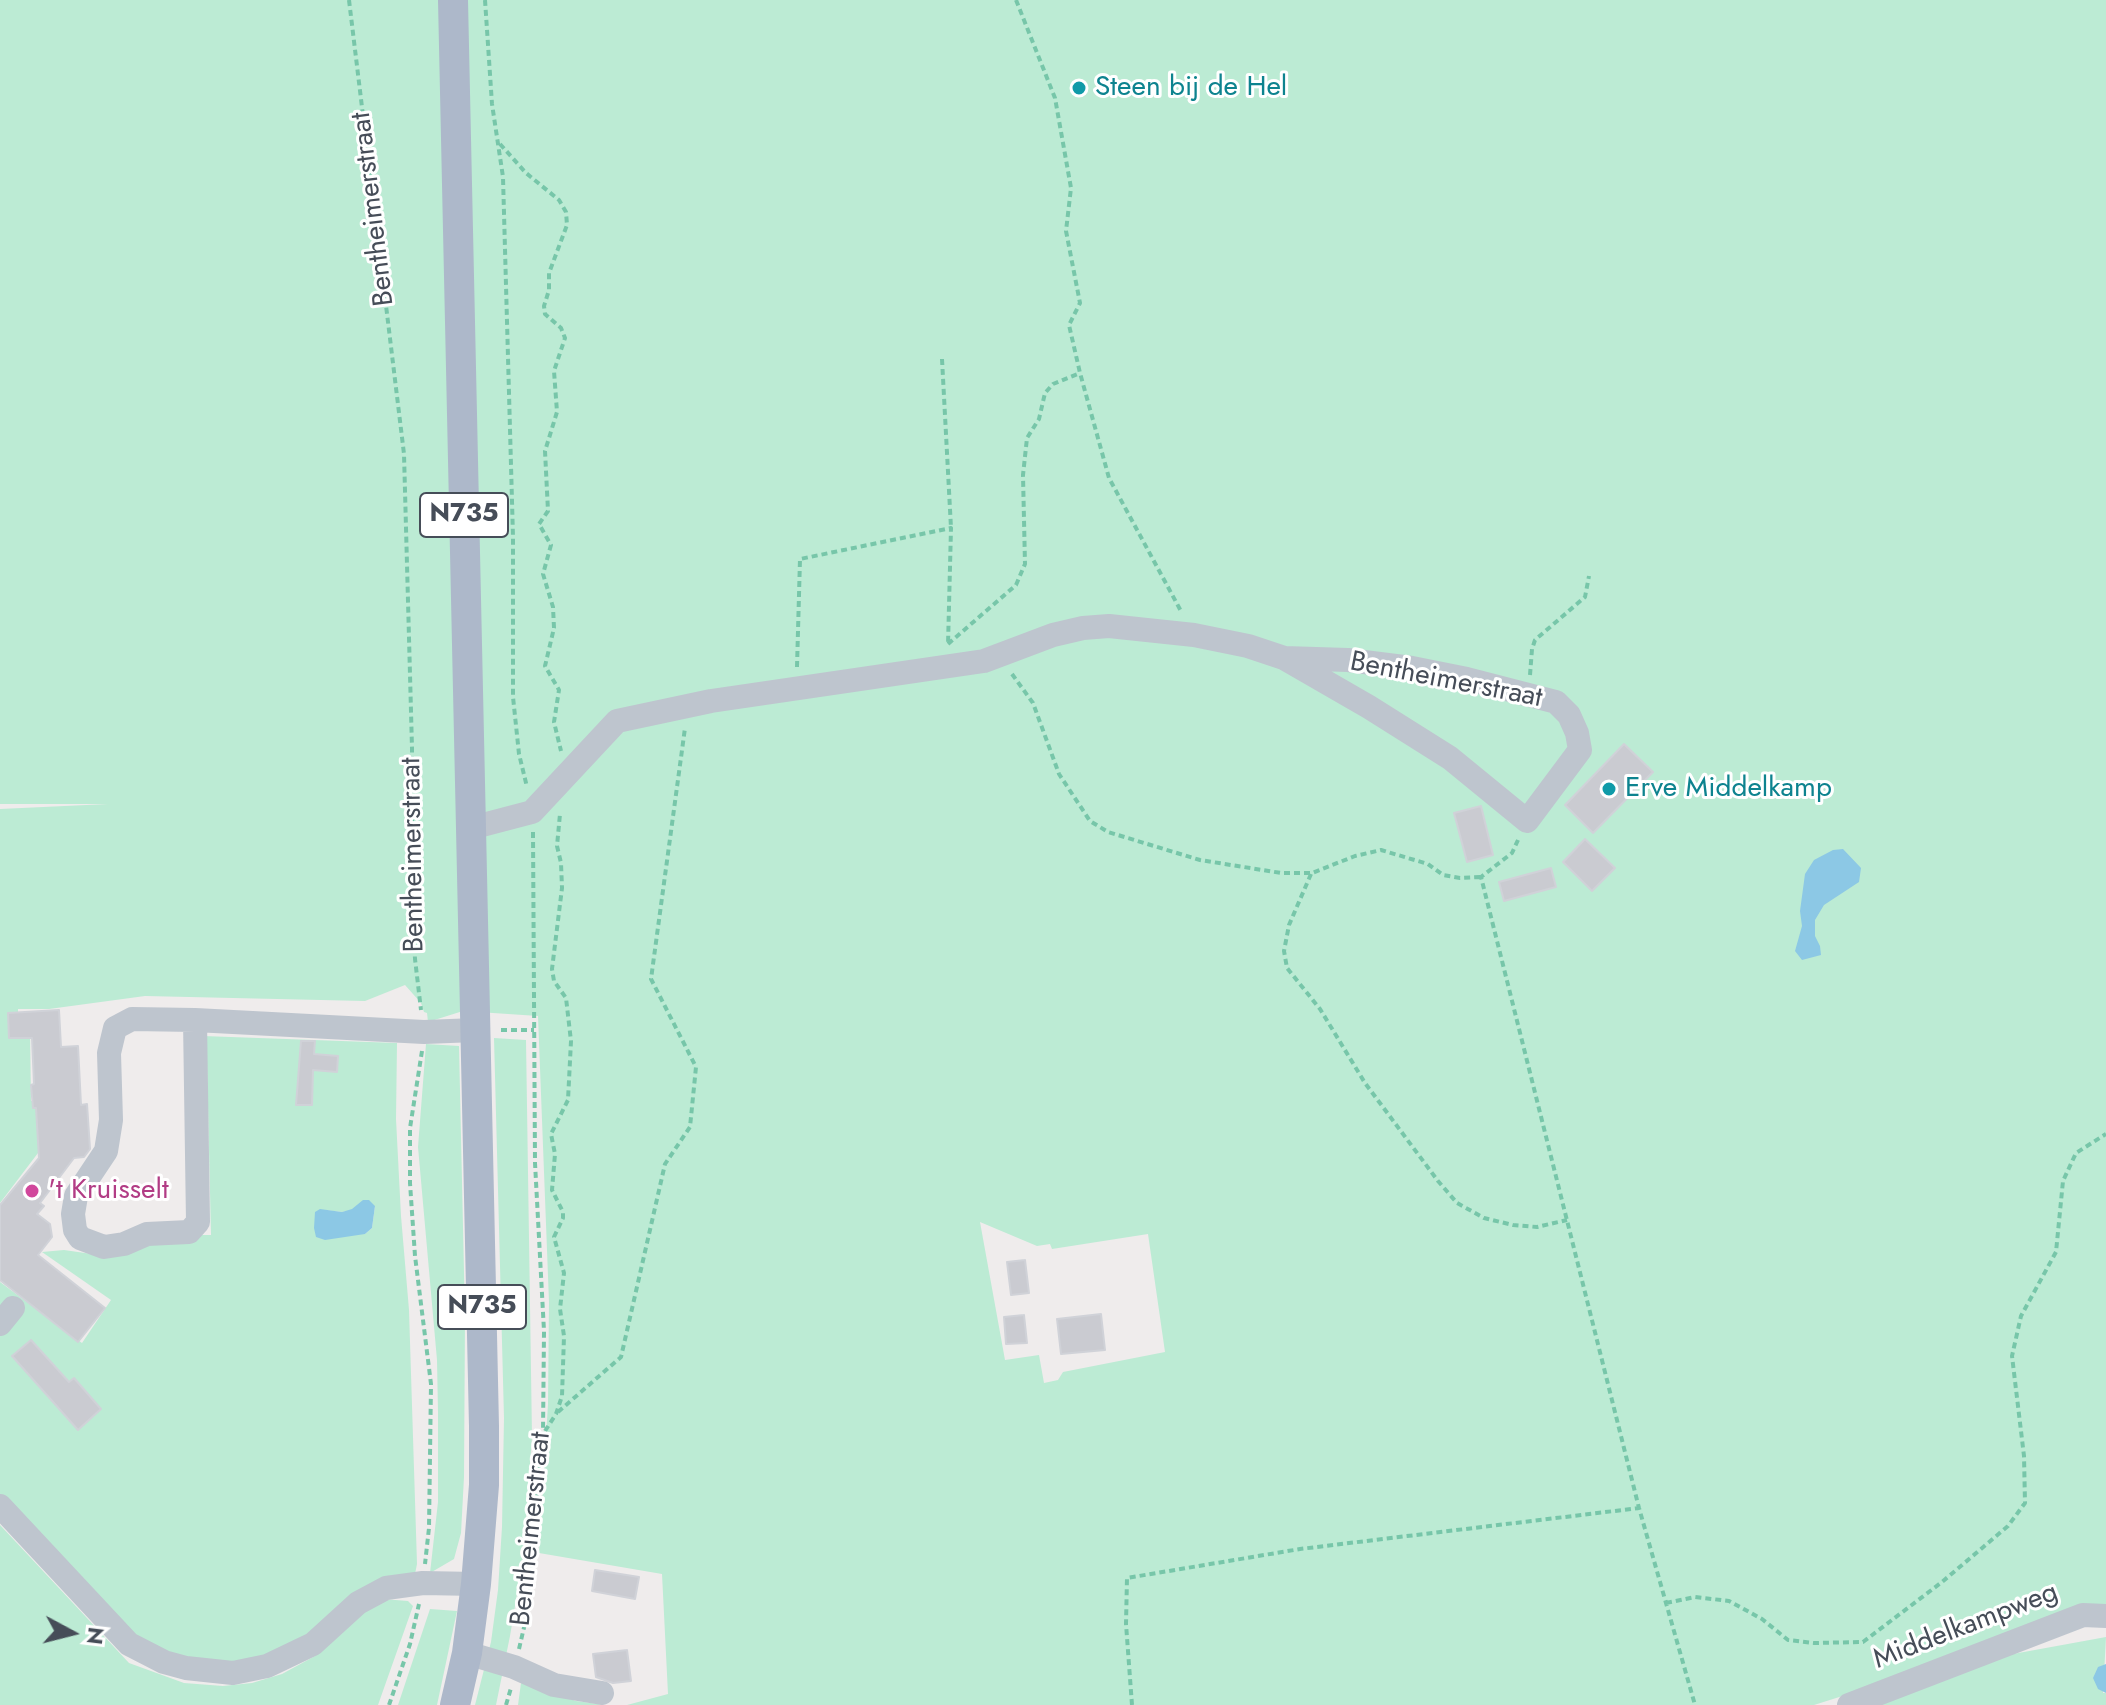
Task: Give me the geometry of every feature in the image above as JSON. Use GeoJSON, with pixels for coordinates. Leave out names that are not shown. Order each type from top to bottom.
{"type":"FeatureCollection","features":[{"type":"Feature","properties":{"kind":"main road","name":"Bentheimerstraat"},"geometry":{"type":"LineString","coordinates":[[453,0],[484,1426],[484,1485],[476,1584],[467,1653],[455,1705]]}},
{"type":"Feature","properties":{"kind":"street","name":"Bentheimerstraat"},"geometry":{"type":"LineString","coordinates":[[471,828],[532,812],[617,721],[948,656],[984,661],[1053,635],[1083,628],[1132,627],[1194,635],[1248,646],[1284,658],[1450,758],[1527,821],[1580,750],[1569,715],[1556,702],[1412,668],[1348,660],[1284,658]]}},
{"type":"Feature","properties":{"kind":"street"},"geometry":{"type":"LineString","coordinates":[[195,1020],[198,1222],[189,1232],[147,1234],[124,1244],[104,1247],[80,1238],[75,1230],[73,1214],[76,1196],[106,1151],[111,1120],[109,1053],[115,1028],[132,1019],[195,1020],[424,1032],[476,1030]]}},
{"type":"Feature","properties":{"kind":"street"},"geometry":{"type":"LineString","coordinates":[[0,1506],[129,1644],[164,1662],[186,1668],[233,1673],[267,1666],[313,1644],[371,1594],[386,1588],[423,1583],[476,1584]]}},
{"type":"Feature","properties":{"kind":"street","name":"Middelkampweg"},"geometry":{"type":"LineString","coordinates":[[1849,1705],[2083,1615],[2106,1616]]}},
{"type":"Feature","properties":{"kind":"street"},"geometry":{"type":"LineString","coordinates":[[467,1653],[514,1667],[554,1685],[602,1693]]}},
{"type":"Feature","properties":{"kind":"path","name":"Bentheimerstraat"},"geometry":{"type":"LineString","coordinates":[[349,0],[404,454],[412,748],[412,896],[415,959],[424,1032],[410,1128],[410,1169],[415,1256],[431,1384],[429,1528],[423,1583],[410,1644],[389,1705]]}},
{"type":"Feature","properties":{"kind":"path","name":"Bentheimerstraat"},"geometry":{"type":"LineString","coordinates":[[485,0],[492,104],[503,177],[513,537],[513,697],[519,754],[532,812],[535,1163],[544,1331],[543,1433],[542,1415],[529,1606],[506,1705]]}},
{"type":"Feature","properties":{"kind":"path"},"geometry":{"type":"LineString","coordinates":[[1016,0],[1055,98],[1071,188],[1066,231],[1080,303],[1069,325],[1109,478],[1194,635]]}},
{"type":"Feature","properties":{"kind":"path"},"geometry":{"type":"LineString","coordinates":[[942,359],[951,478],[948,656]]}},
{"type":"Feature","properties":{"kind":"path"},"geometry":{"type":"LineString","coordinates":[[948,656],[1016,585],[1025,564],[1023,475],[1027,438],[1039,419],[1045,393],[1053,384],[1080,373]]}},
{"type":"Feature","properties":{"kind":"path"},"geometry":{"type":"LineString","coordinates":[[797,687],[800,559],[951,528]]}},
{"type":"Feature","properties":{"kind":"path"},"geometry":{"type":"LineString","coordinates":[[1536,697],[1529,673],[1535,640],[1585,597],[1589,576]]}},
{"type":"Feature","properties":{"kind":"path"},"geometry":{"type":"LineString","coordinates":[[984,661],[1011,673],[1033,703],[1059,774],[1090,821],[1108,832],[1200,860],[1281,873],[1312,873],[1355,856],[1381,850],[1428,864],[1443,875],[1481,877],[1512,853],[1527,821]]}},
{"type":"Feature","properties":{"kind":"path"},"geometry":{"type":"LineString","coordinates":[[556,1414],[621,1357],[665,1164],[690,1127],[696,1067],[651,979],[687,706]]}},
{"type":"Feature","properties":{"kind":"path"},"geometry":{"type":"LineString","coordinates":[[1312,873],[1289,925],[1284,951],[1287,968],[1320,1009],[1365,1083],[1457,1203],[1484,1218],[1513,1225],[1537,1227],[1567,1220]]}},
{"type":"Feature","properties":{"kind":"path"},"geometry":{"type":"LineString","coordinates":[[1481,877],[1639,1508],[1695,1705]]}},
{"type":"Feature","properties":{"kind":"path"},"geometry":{"type":"LineString","coordinates":[[476,1030],[534,1030]]}},
{"type":"Feature","properties":{"kind":"path"},"geometry":{"type":"LineString","coordinates":[[1666,1603],[1695,1597],[1729,1601],[1762,1619],[1788,1640],[1863,1642],[1942,1582],[2008,1526],[2025,1503],[2024,1456],[2012,1356],[2021,1316],[2056,1252],[2063,1181],[2076,1153],[2106,1134]]}},
{"type":"Feature","properties":{"kind":"path"},"geometry":{"type":"LineString","coordinates":[[1132,1705],[1126,1624],[1127,1578],[1300,1549],[1639,1508]]}},
{"type":"Feature","properties":{"kind":"green space"},"geometry":{"type":"Polygon","coordinates":[[[0,0],[2106,0],[2106,1613],[1814,1705],[627,1705],[668,1694],[662,1574],[539,1553],[548,1404],[549,1302],[538,1016],[463,1011],[428,1022],[421,1003],[405,985],[365,1001],[145,996],[49,1009],[18,1009],[18,1030],[30,1030],[31,1101],[39,1101],[38,1153],[0,1203],[0,809],[108,804],[0,804],[0,0]],[[980,1222],[1005,1360],[1039,1355],[1044,1383],[1058,1380],[1063,1372],[1165,1352],[1148,1234],[1052,1249],[1050,1244],[1037,1246],[980,1222]]]}},
{"type":"Feature","properties":{"kind":"green space"},"geometry":{"type":"Polygon","coordinates":[[[203,1036],[397,1043],[396,1119],[409,1310],[417,1564],[415,1574],[287,1653],[208,1668],[133,1638],[0,1500],[0,1282],[82,1343],[111,1300],[42,1252],[64,1250],[106,1256],[146,1235],[211,1235],[207,1064],[203,1036]],[[375,1206],[342,1212],[324,1210],[365,1234],[372,1228],[375,1206]]]}},
{"type":"Feature","properties":{"kind":"green space"},"geometry":{"type":"Polygon","coordinates":[[[494,1038],[526,1040],[532,1437],[523,1558],[496,1705],[475,1705],[491,1642],[502,1527],[504,1418],[494,1038]]]}},
{"type":"Feature","properties":{"kind":"green space"},"geometry":{"type":"Polygon","coordinates":[[[426,1044],[459,1046],[465,1317],[461,1533],[454,1559],[430,1573],[438,1502],[438,1412],[437,1360],[418,1147],[426,1044]]]}},
{"type":"Feature","properties":{"kind":"green space"},"geometry":{"type":"Polygon","coordinates":[[[0,1525],[129,1663],[184,1683],[223,1686],[252,1683],[282,1674],[315,1656],[383,1599],[408,1601],[413,1606],[378,1705],[0,1705],[0,1525]]]}},
{"type":"Feature","properties":{"kind":"green space"},"geometry":{"type":"Polygon","coordinates":[[[430,1609],[457,1611],[437,1705],[398,1705],[430,1609]]]}},
{"type":"Feature","properties":{"kind":"green space"},"geometry":{"type":"Polygon","coordinates":[[[2106,1637],[2103,1693],[2106,1693],[2106,1705],[1870,1705],[1980,1660],[2106,1637]]]}},
{"type":"Feature","properties":{"kind":"green space"},"geometry":{"type":"Polygon","coordinates":[[[521,1683],[576,1701],[606,1705],[518,1705],[521,1683]]]}},
{"type":"Feature","properties":{"kind":"water"},"geometry":{"type":"Polygon","coordinates":[[[1843,849],[1861,868],[1859,882],[1824,905],[1815,920],[1815,936],[1821,955],[1802,960],[1795,951],[1802,926],[1800,911],[1805,874],[1814,860],[1833,850],[1843,849]]]}},
{"type":"Feature","properties":{"kind":"water"},"geometry":{"type":"Polygon","coordinates":[[[363,1200],[369,1200],[375,1206],[372,1228],[365,1234],[325,1240],[316,1237],[315,1212],[320,1209],[342,1212],[363,1200]]]}},
{"type":"Feature","properties":{"kind":"water"},"geometry":{"type":"Polygon","coordinates":[[[2106,1664],[2106,1693],[2098,1689],[2093,1678],[2098,1667],[2106,1664]]]}},
{"type":"Feature","properties":{"kind":"building","name":"Erve Middelkamp"},"geometry":{"type":"Polygon","coordinates":[[[1624,744],[1653,772],[1593,833],[1565,805],[1624,744]]]}},
{"type":"Feature","properties":{"kind":"building"},"geometry":{"type":"Polygon","coordinates":[[[1481,806],[1493,855],[1467,862],[1454,813],[1481,806]]]}},
{"type":"Feature","properties":{"kind":"building"},"geometry":{"type":"Polygon","coordinates":[[[1585,839],[1615,868],[1592,891],[1563,862],[1585,839]]]}},
{"type":"Feature","properties":{"kind":"building"},"geometry":{"type":"Polygon","coordinates":[[[1551,868],[1556,887],[1504,901],[1499,882],[1551,868]]]}},
{"type":"Feature","properties":{"kind":"building"},"geometry":{"type":"Polygon","coordinates":[[[59,1010],[61,1047],[78,1046],[81,1105],[87,1104],[90,1149],[84,1157],[74,1158],[40,1203],[44,1206],[37,1214],[50,1224],[52,1237],[38,1255],[105,1308],[78,1342],[0,1280],[0,1205],[39,1158],[36,1108],[33,1108],[31,1085],[34,1084],[32,1038],[9,1038],[8,1013],[59,1010]]]}},
{"type":"Feature","properties":{"kind":"building"},"geometry":{"type":"Polygon","coordinates":[[[301,1041],[315,1041],[314,1054],[338,1056],[337,1072],[313,1070],[312,1105],[296,1105],[301,1041]]]}},
{"type":"Feature","properties":{"kind":"building"},"geometry":{"type":"Polygon","coordinates":[[[1025,1260],[1029,1293],[1011,1295],[1007,1262],[1025,1260]]]}},
{"type":"Feature","properties":{"kind":"building"},"geometry":{"type":"Polygon","coordinates":[[[1101,1314],[1105,1350],[1061,1354],[1057,1319],[1101,1314]]]}},
{"type":"Feature","properties":{"kind":"building"},"geometry":{"type":"Polygon","coordinates":[[[1024,1315],[1027,1343],[1006,1344],[1004,1317],[1024,1315]]]}},
{"type":"Feature","properties":{"kind":"building"},"geometry":{"type":"Polygon","coordinates":[[[31,1340],[69,1382],[74,1378],[101,1409],[78,1430],[12,1356],[31,1340]]]}},
{"type":"Feature","properties":{"kind":"building"},"geometry":{"type":"Polygon","coordinates":[[[595,1570],[639,1577],[635,1599],[592,1591],[595,1570]]]}},
{"type":"Feature","properties":{"kind":"building"},"geometry":{"type":"Polygon","coordinates":[[[627,1650],[631,1681],[613,1683],[596,1677],[593,1654],[627,1650]]]}},
{"type":"Feature","properties":{"kind":"place","name":"Steen bij de Hel"},"geometry":{"type":"Point","coordinates":[1079,88]}},
{"type":"Feature","properties":{"kind":"place","name":"Erve Middelkamp"},"geometry":{"type":"Point","coordinates":[1609,789]}},
{"type":"Feature","properties":{"kind":"place","name":"'t Kruisselt"},"geometry":{"type":"Point","coordinates":[32,1191]}}]}
